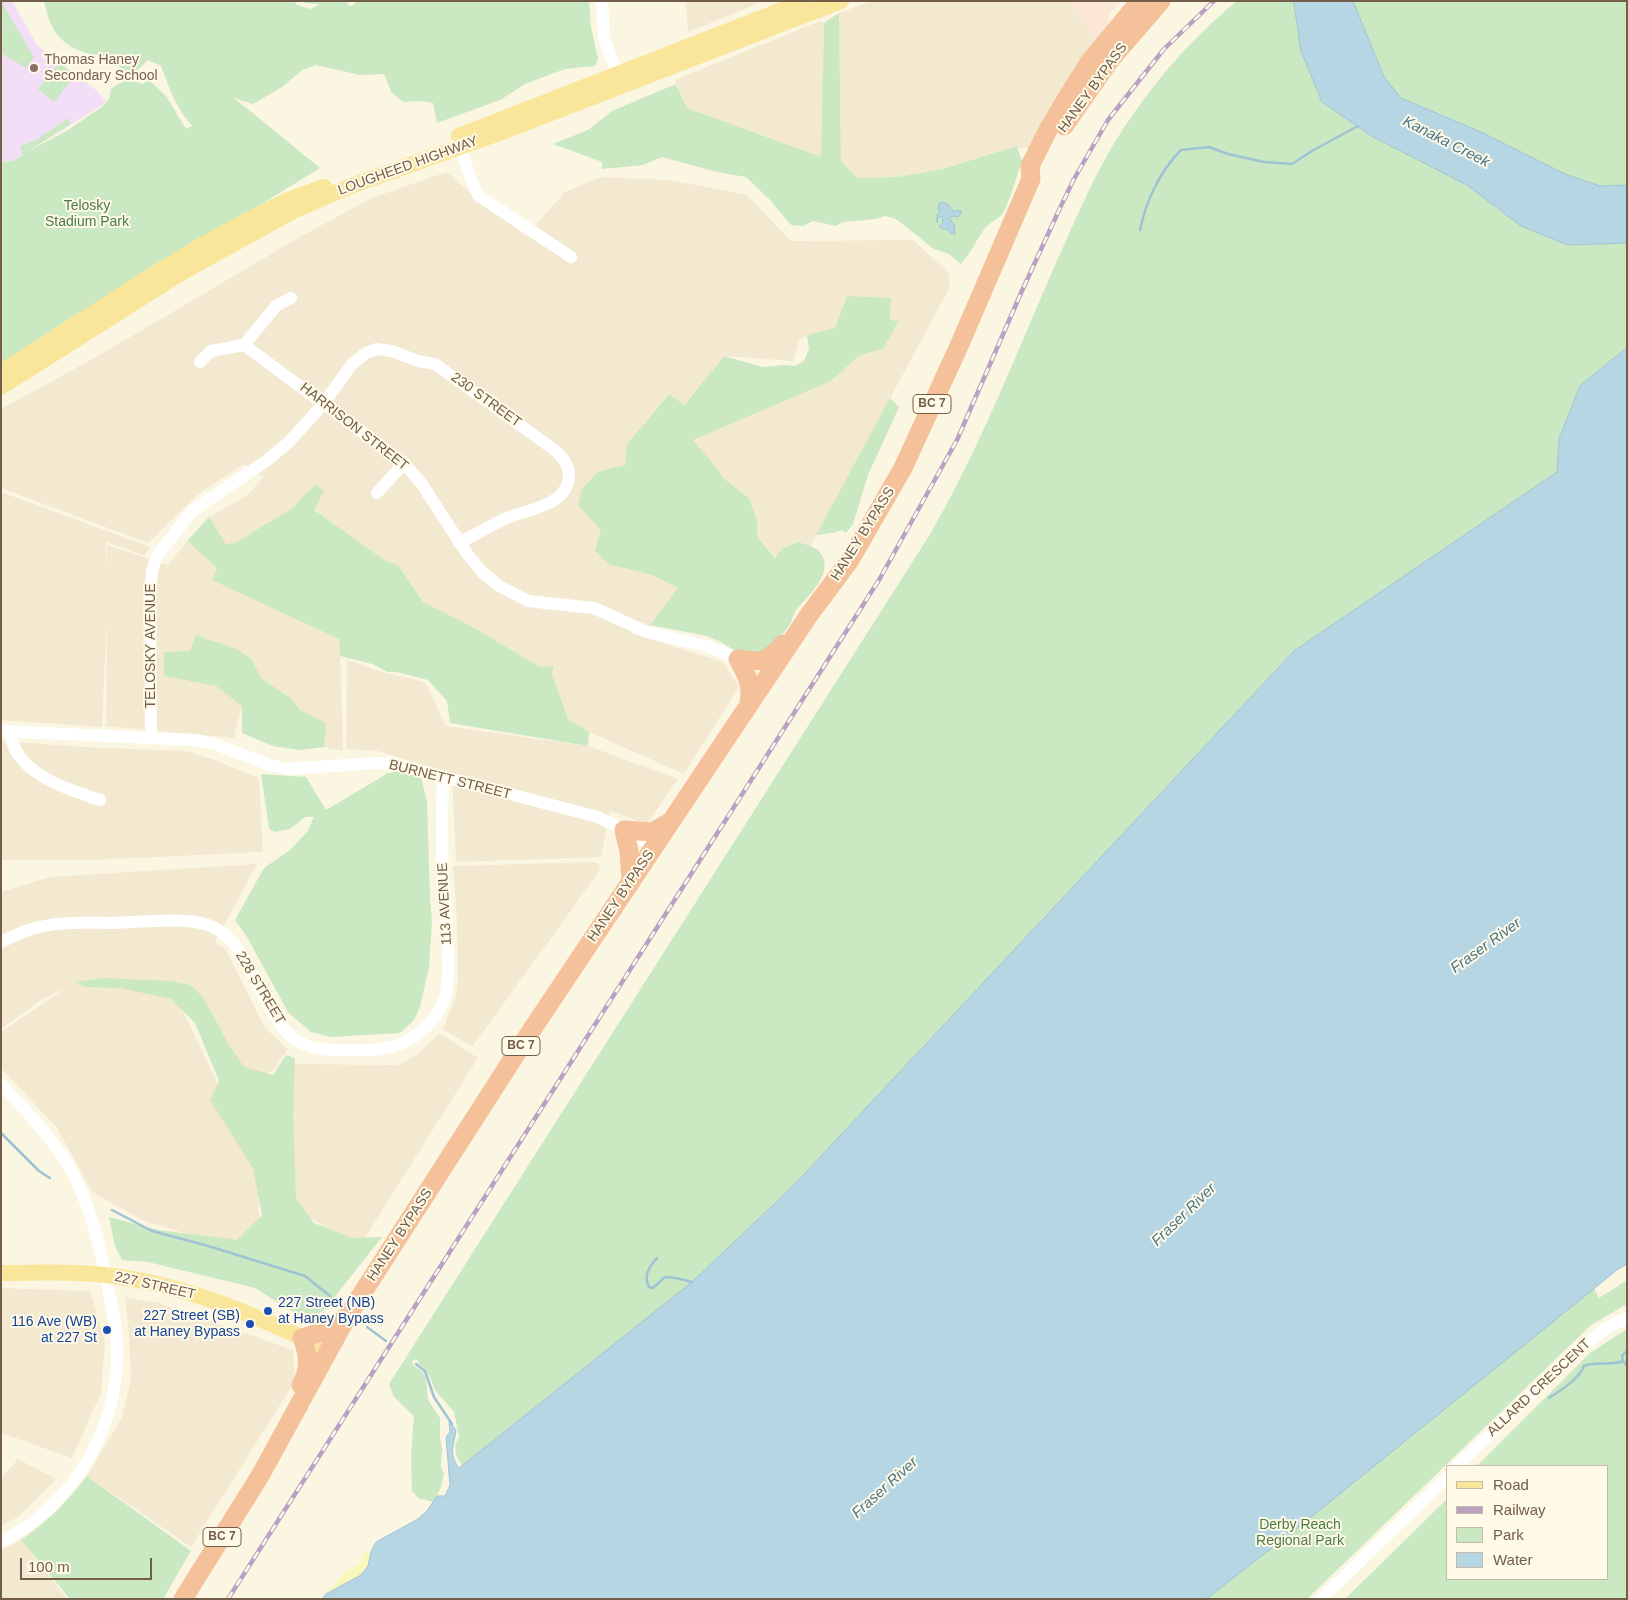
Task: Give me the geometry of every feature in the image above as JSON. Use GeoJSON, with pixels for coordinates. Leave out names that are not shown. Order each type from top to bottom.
{"type":"FeatureCollection","features":[{"type":"Feature","properties":{"kind":"highway","name":"HANEY BYPASS"},"geometry":{"type":"LineString","coordinates":[[183,1599],[260,1476],[347,1317],[523,1043],[809,615],[850,560],[903,468],[959,346],[1031,179],[1030,166],[1049,128],[1090,61],[1140,1]]}},
{"type":"Feature","properties":{"kind":"highway","name":"HANEY BYPASS"},"geometry":{"type":"LineString","coordinates":[[1031,179],[1042,171],[1058,136],[1070,116],[1110,60],[1161,1]]}},
{"type":"Feature","properties":{"kind":"highway"},"geometry":{"type":"LineString","coordinates":[[738,659],[755,662],[772,657],[809,615]]}},
{"type":"Feature","properties":{"kind":"highway"},"geometry":{"type":"LineString","coordinates":[[738,659],[748,678],[751,689],[749,704]]}},
{"type":"Feature","properties":{"kind":"highway"},"geometry":{"type":"LineString","coordinates":[[632,880],[629,851],[624,830],[652,832],[671,821]]}},
{"type":"Feature","properties":{"kind":"highway"},"geometry":{"type":"LineString","coordinates":[[260,1476],[260,1460],[304,1381],[308,1367],[308,1356],[302,1338],[331,1329],[347,1317]]}},
{"type":"Feature","properties":{"kind":"main road","name":"LOUGHEED HIGHWAY"},"geometry":{"type":"LineString","coordinates":[[620,80],[805,1]]}},
{"type":"Feature","properties":{"kind":"main road","name":"LOUGHEED HIGHWAY"},"geometry":{"type":"LineString","coordinates":[[1,387],[149,295],[180,273],[294,212],[351,186],[458,142],[620,80],[841,1]]}},
{"type":"Feature","properties":{"kind":"main road","name":"LOUGHEED HIGHWAY"},"geometry":{"type":"LineString","coordinates":[[1,372],[166,266],[279,204],[458,142]]}},
{"type":"Feature","properties":{"kind":"main road","name":"227 STREET"},"geometry":{"type":"LineString","coordinates":[[1,1273],[105,1275],[179,1289],[229,1305],[329,1350]]}},
{"type":"Feature","properties":{"kind":"street"},"geometry":{"type":"LineString","coordinates":[[602,1],[604,38],[620,80]]}},
{"type":"Feature","properties":{"kind":"street"},"geometry":{"type":"LineString","coordinates":[[458,142],[474,188],[479,196],[570,257]]}},
{"type":"Feature","properties":{"kind":"street"},"geometry":{"type":"LineString","coordinates":[[200,362],[210,351],[244,345],[276,306],[291,298]]}},
{"type":"Feature","properties":{"kind":"street","name":"HARRISON STREET"},"geometry":{"type":"LineString","coordinates":[[244,345],[324,402],[404,463],[421,483],[459,543],[482,572],[498,586],[528,601],[594,608],[648,632],[710,647],[738,659]]}},
{"type":"Feature","properties":{"kind":"street","name":"TELOSKY AVENUE"},"geometry":{"type":"LineString","coordinates":[[151,737],[150,598],[152,571],[157,556],[192,511],[275,454],[288,442],[324,402],[352,364],[371,350]]}},
{"type":"Feature","properties":{"kind":"street","name":"230 STREET"},"geometry":{"type":"LineString","coordinates":[[371,350],[392,351],[438,366],[564,458],[569,479],[566,488],[551,502],[506,518],[459,543]]}},
{"type":"Feature","properties":{"kind":"street"},"geometry":{"type":"LineString","coordinates":[[377,493],[404,463]]}},
{"type":"Feature","properties":{"kind":"street"},"geometry":{"type":"LineString","coordinates":[[6,732],[27,765],[38,774],[74,791],[100,800]]}},
{"type":"Feature","properties":{"kind":"street","name":"BURNETT STREET"},"geometry":{"type":"LineString","coordinates":[[6,732],[151,737],[204,742],[286,769],[377,763],[394,764],[598,817],[654,846]]}},
{"type":"Feature","properties":{"kind":"street","name":"113 AVENUE"},"geometry":{"type":"LineString","coordinates":[[427,1026],[443,1001],[448,977],[447,919],[442,861],[443,777]]}},
{"type":"Feature","properties":{"kind":"street","name":"228 STREET"},"geometry":{"type":"LineString","coordinates":[[1,942],[32,928],[57,924],[198,923],[214,928],[234,946],[242,956],[273,1016],[292,1037],[304,1044],[328,1049],[369,1050],[390,1048],[409,1041],[427,1026]]}},
{"type":"Feature","properties":{"kind":"street"},"geometry":{"type":"LineString","coordinates":[[1,1084],[54,1143],[73,1173],[82,1192],[90,1214],[105,1275],[115,1324],[117,1358],[114,1389],[104,1424],[88,1460],[68,1489],[34,1522],[1,1542]]}},
{"type":"Feature","properties":{"kind":"street","name":"ALLARD CRESCENT"},"geometry":{"type":"LineString","coordinates":[[1458,1465],[1572,1355],[1606,1328],[1627,1318]]}},
{"type":"Feature","properties":{"kind":"street"},"geometry":{"type":"LineString","coordinates":[[1321,1599],[1446,1478]]}},
{"type":"Feature","properties":{"kind":"shaded area","name":"Thomas Haney Secondary School"},"geometry":{"type":"Polygon","coordinates":[[[1,1],[12,1],[38,46],[96,90],[107,102],[13,161],[1,162],[1,1]]]}},
{"type":"Feature","properties":{"kind":"shaded area"},"geometry":{"type":"Polygon","coordinates":[[[686,1],[756,1],[757,4],[688,32],[686,1]]]}},
{"type":"Feature","properties":{"kind":"shaded area"},"geometry":{"type":"Polygon","coordinates":[[[872,1],[1071,1],[1099,45],[1034,149],[1013,147],[943,169],[898,177],[858,178],[841,162],[839,13],[872,1]]]}},
{"type":"Feature","properties":{"kind":"shaded area"},"geometry":{"type":"Polygon","coordinates":[[[1071,1],[1121,1],[1109,14],[1108,26],[1099,45],[1071,1]]]}},
{"type":"Feature","properties":{"kind":"shaded area"},"geometry":{"type":"Polygon","coordinates":[[[820,21],[824,23],[821,158],[687,108],[675,80],[820,21]]]}},
{"type":"Feature","properties":{"kind":"shaded area"},"geometry":{"type":"Polygon","coordinates":[[[447,172],[476,198],[526,236],[565,192],[601,177],[670,180],[747,195],[791,241],[913,240],[949,273],[950,287],[810,547],[798,542],[776,558],[757,536],[757,520],[749,498],[723,478],[693,440],[831,381],[860,355],[883,349],[899,321],[890,320],[891,299],[847,296],[835,328],[807,335],[799,341],[793,361],[724,356],[683,405],[668,394],[627,444],[625,465],[599,471],[593,520],[634,570],[654,576],[678,588],[650,625],[630,633],[723,662],[739,687],[684,774],[589,732],[568,719],[552,674],[473,627],[423,602],[398,565],[386,561],[314,510],[302,497],[294,507],[235,543],[226,544],[209,517],[246,496],[264,477],[244,464],[198,494],[148,543],[1,488],[1,409],[98,356],[305,234],[374,197],[447,172]]]}},
{"type":"Feature","properties":{"kind":"shaded area"},"geometry":{"type":"Polygon","coordinates":[[[1,492],[150,547],[145,556],[106,542],[107,582],[107,545],[168,565],[187,541],[217,568],[212,579],[340,639],[343,751],[324,747],[325,723],[300,710],[292,699],[261,678],[251,658],[237,649],[197,635],[190,651],[164,676],[216,686],[242,706],[234,738],[106,726],[107,613],[102,727],[1,720],[1,492]]]}},
{"type":"Feature","properties":{"kind":"shaded area"},"geometry":{"type":"Polygon","coordinates":[[[347,660],[382,672],[425,682],[446,726],[588,746],[678,779],[647,824],[610,811],[601,857],[456,862],[452,774],[378,751],[346,749],[347,660]]]}},
{"type":"Feature","properties":{"kind":"shaded area"},"geometry":{"type":"Polygon","coordinates":[[[1,741],[185,751],[215,760],[259,778],[263,852],[92,860],[1,860],[1,741]]]}},
{"type":"Feature","properties":{"kind":"shaded area"},"geometry":{"type":"Polygon","coordinates":[[[597,862],[601,869],[472,1047],[443,1029],[456,995],[458,981],[453,866],[597,862]]]}},
{"type":"Feature","properties":{"kind":"shaded area"},"geometry":{"type":"Polygon","coordinates":[[[257,864],[215,942],[226,950],[265,1028],[288,1049],[272,1072],[236,1082],[182,989],[96,983],[74,985],[174,992],[256,1164],[260,1229],[244,1251],[144,1221],[93,1193],[57,1128],[1,1068],[1,1032],[66,988],[41,1000],[1,1029],[1,892],[50,877],[257,864]]]}},
{"type":"Feature","properties":{"kind":"shaded area"},"geometry":{"type":"Polygon","coordinates":[[[440,1033],[478,1058],[359,1247],[288,1204],[290,1064],[398,1065],[418,1054],[440,1033]]]}},
{"type":"Feature","properties":{"kind":"shaded area"},"geometry":{"type":"Polygon","coordinates":[[[1,1288],[90,1291],[105,1342],[101,1393],[72,1458],[1,1433],[1,1288]]]}},
{"type":"Feature","properties":{"kind":"shaded area"},"geometry":{"type":"Polygon","coordinates":[[[125,1297],[159,1303],[293,1350],[295,1381],[191,1547],[87,1476],[122,1418],[131,1379],[125,1297]]]}},
{"type":"Feature","properties":{"kind":"shaded area"},"geometry":{"type":"Polygon","coordinates":[[[18,1459],[56,1479],[18,1517],[1,1526],[1,1479],[18,1459]]]}},
{"type":"Feature","properties":{"kind":"shaded area"},"geometry":{"type":"Polygon","coordinates":[[[21,1540],[67,1599],[1,1599],[1,1550],[21,1540]]]}},
{"type":"Feature","properties":{"kind":"green space"},"geometry":{"type":"Polygon","coordinates":[[[1,1],[34,57],[26,68],[1,53],[1,1]]]}},
{"type":"Feature","properties":{"kind":"green space","name":"Telosky Stadium Park"},"geometry":{"type":"Polygon","coordinates":[[[44,1],[294,1],[297,5],[310,9],[320,4],[305,3],[303,1],[349,1],[347,4],[352,6],[357,1],[589,1],[591,27],[598,59],[595,66],[565,69],[525,84],[500,100],[437,123],[433,103],[421,101],[403,102],[392,93],[384,74],[360,75],[316,65],[302,70],[282,87],[253,104],[234,98],[320,168],[1,365],[1,162],[13,161],[23,155],[20,146],[36,140],[68,118],[71,124],[23,154],[68,130],[103,106],[109,99],[111,89],[129,80],[142,84],[149,80],[166,96],[186,129],[192,126],[177,105],[161,66],[148,60],[135,72],[124,72],[116,63],[108,58],[80,51],[71,46],[53,28],[44,1]]]}},
{"type":"Feature","properties":{"kind":"green space"},"geometry":{"type":"Polygon","coordinates":[[[1237,1],[1294,1],[1301,51],[1322,102],[1373,137],[1467,185],[1521,226],[1568,245],[1627,243],[1627,348],[1580,386],[1559,439],[1557,472],[1294,651],[793,1186],[692,1282],[462,1465],[457,1458],[455,1446],[459,1436],[454,1412],[435,1390],[426,1370],[419,1364],[418,1360],[413,1360],[412,1364],[423,1372],[426,1378],[428,1400],[440,1418],[441,1467],[444,1474],[441,1487],[434,1502],[418,1498],[412,1491],[411,1455],[414,1416],[394,1397],[389,1384],[929,536],[981,436],[1076,218],[1096,175],[1112,147],[1138,107],[1168,69],[1201,33],[1237,1]]]}},
{"type":"Feature","properties":{"kind":"green space"},"geometry":{"type":"Polygon","coordinates":[[[1353,1],[1627,1],[1627,185],[1600,186],[1565,174],[1483,133],[1401,98],[1384,77],[1353,1]]]}},
{"type":"Feature","properties":{"kind":"green space"},"geometry":{"type":"Polygon","coordinates":[[[839,13],[841,162],[858,178],[898,177],[943,169],[1017,147],[1022,161],[1006,208],[1001,215],[985,228],[961,264],[949,254],[934,249],[896,219],[885,216],[875,219],[843,222],[836,226],[813,221],[803,226],[791,225],[770,200],[746,177],[717,172],[662,157],[643,165],[602,169],[602,162],[553,144],[588,130],[612,111],[676,84],[687,108],[821,157],[824,23],[839,13]]]}},
{"type":"Feature","properties":{"kind":"green space"},"geometry":{"type":"Polygon","coordinates":[[[59,62],[75,75],[54,102],[38,89],[59,62]]]}},
{"type":"Feature","properties":{"kind":"green space"},"geometry":{"type":"Polygon","coordinates":[[[847,296],[891,298],[890,320],[899,321],[883,349],[860,355],[831,381],[693,440],[723,478],[749,498],[757,520],[757,536],[775,558],[782,549],[798,542],[819,551],[824,559],[825,567],[819,583],[796,610],[785,632],[764,652],[737,652],[707,636],[650,625],[678,588],[654,576],[610,565],[595,551],[601,530],[578,505],[582,489],[599,471],[625,465],[627,444],[669,394],[684,405],[724,356],[763,367],[795,366],[804,361],[809,349],[807,335],[835,328],[847,296]]]}},
{"type":"Feature","properties":{"kind":"green space"},"geometry":{"type":"Polygon","coordinates":[[[890,398],[899,407],[868,475],[853,524],[846,533],[842,530],[816,535],[890,398]]]}},
{"type":"Feature","properties":{"kind":"green space"},"geometry":{"type":"Polygon","coordinates":[[[316,485],[324,491],[314,510],[386,561],[398,565],[423,602],[473,627],[540,667],[554,666],[552,674],[568,719],[589,732],[588,746],[450,723],[447,701],[428,680],[397,672],[388,672],[372,664],[340,656],[339,639],[212,580],[217,568],[187,541],[209,517],[226,544],[235,543],[294,507],[316,485]]]}},
{"type":"Feature","properties":{"kind":"green space"},"geometry":{"type":"Polygon","coordinates":[[[196,635],[237,649],[251,658],[261,678],[292,699],[300,710],[326,723],[324,747],[300,750],[273,746],[242,733],[242,706],[216,686],[164,676],[164,652],[190,651],[196,635]]]}},
{"type":"Feature","properties":{"kind":"green space"},"geometry":{"type":"Polygon","coordinates":[[[403,771],[421,776],[427,803],[432,921],[429,967],[420,1007],[414,1020],[400,1033],[330,1037],[311,1032],[288,1012],[247,937],[235,920],[264,868],[290,850],[307,832],[314,817],[305,817],[290,829],[274,832],[269,828],[261,774],[306,777],[326,810],[388,773],[403,771]]]}},
{"type":"Feature","properties":{"kind":"green space"},"geometry":{"type":"Polygon","coordinates":[[[103,978],[170,981],[190,985],[203,997],[229,1045],[244,1067],[273,1075],[286,1055],[295,1058],[293,1114],[296,1198],[314,1223],[352,1238],[382,1237],[326,1308],[314,1317],[298,1315],[255,1288],[148,1262],[122,1260],[115,1246],[109,1217],[159,1230],[237,1240],[262,1215],[253,1168],[210,1100],[219,1081],[195,1023],[171,999],[120,988],[85,987],[75,982],[103,978]]]}},
{"type":"Feature","properties":{"kind":"green space","name":"Derby Reach Regional Park"},"geometry":{"type":"Polygon","coordinates":[[[1576,1252],[1599,1298],[1627,1280],[1627,1304],[1591,1325],[1307,1599],[1206,1599],[1256,1560],[1576,1252]]]}},
{"type":"Feature","properties":{"kind":"green space","name":"Derby Reach Regional Park"},"geometry":{"type":"Polygon","coordinates":[[[1627,1329],[1627,1599],[1345,1599],[1446,1500],[1446,1580],[1608,1580],[1608,1465],[1478,1465],[1590,1353],[1627,1329]]]}},
{"type":"Feature","properties":{"kind":"green space"},"geometry":{"type":"Polygon","coordinates":[[[87,1476],[191,1551],[163,1599],[70,1599],[21,1540],[57,1511],[87,1476]]]}},
{"type":"Feature","properties":{"kind":"sand"},"geometry":{"type":"Polygon","coordinates":[[[371,1552],[368,1566],[361,1575],[326,1594],[345,1572],[359,1564],[363,1553],[371,1552]]]}},
{"type":"Feature","properties":{"kind":"water","name":"Kanaka Creek"},"geometry":{"type":"Polygon","coordinates":[[[1294,1],[1353,1],[1384,77],[1401,98],[1483,133],[1565,174],[1600,186],[1627,185],[1627,243],[1568,245],[1521,226],[1467,185],[1373,137],[1322,102],[1301,51],[1294,1]]]}},
{"type":"Feature","properties":{"kind":"water"},"geometry":{"type":"Polygon","coordinates":[[[940,203],[947,204],[954,212],[958,210],[962,212],[958,217],[953,216],[949,218],[954,224],[955,234],[939,226],[943,222],[942,216],[938,218],[937,223],[940,203]]]}},
{"type":"Feature","properties":{"kind":"water","name":"Fraser River"},"geometry":{"type":"Polygon","coordinates":[[[1627,348],[1627,1264],[1617,1270],[1295,1530],[1206,1599],[322,1599],[326,1594],[361,1575],[368,1566],[371,1552],[376,1542],[418,1519],[427,1511],[437,1496],[445,1496],[450,1485],[446,1437],[450,1432],[449,1421],[456,1430],[453,1454],[459,1468],[692,1282],[793,1186],[1294,651],[1557,472],[1559,439],[1580,386],[1627,348]]]}},
{"type":"Feature","properties":{"kind":"waterway"},"geometry":{"type":"LineString","coordinates":[[1140,230],[1150,197],[1160,177],[1181,150],[1209,147],[1228,154],[1264,162],[1292,164],[1358,126]]}},
{"type":"Feature","properties":{"kind":"waterway"},"geometry":{"type":"LineString","coordinates":[[1,1133],[39,1171],[50,1178]]}},
{"type":"Feature","properties":{"kind":"waterway"},"geometry":{"type":"LineString","coordinates":[[112,1210],[152,1231],[205,1245],[305,1276],[330,1296]]}},
{"type":"Feature","properties":{"kind":"waterway"},"geometry":{"type":"LineString","coordinates":[[657,1258],[647,1275],[649,1287],[653,1288],[665,1277],[692,1282]]}},
{"type":"Feature","properties":{"kind":"waterway"},"geometry":{"type":"LineString","coordinates":[[367,1327],[386,1341]]}},
{"type":"Feature","properties":{"kind":"waterway"},"geometry":{"type":"LineString","coordinates":[[1623,1361],[1622,1356],[1627,1351]]}},
{"type":"Feature","properties":{"kind":"waterway"},"geometry":{"type":"LineString","coordinates":[[1623,1361],[1627,1366]]}},
{"type":"Feature","properties":{"kind":"waterway"},"geometry":{"type":"LineString","coordinates":[[1549,1398],[1574,1380],[1584,1366],[1623,1361]]}},
{"type":"Feature","properties":{"kind":"waterway"},"geometry":{"type":"LineString","coordinates":[[416,1364],[425,1371],[434,1397],[452,1424]]}},
{"type":"Feature","properties":{"kind":"railway"},"geometry":{"type":"LineString","coordinates":[[228,1599],[879,580],[957,440],[1060,208],[1074,179],[1108,120],[1164,49],[1214,1]]}},
{"type":"Feature","properties":{"kind":"place","name":"Thomas Haney Secondary School"},"geometry":{"type":"Point","coordinates":[34,68]}},
{"type":"Feature","properties":{"kind":"place","name":"227 Street (NB) at Haney Bypass"},"geometry":{"type":"Point","coordinates":[268,1311]}},
{"type":"Feature","properties":{"kind":"place","name":"227 Street (SB) at Haney Bypass"},"geometry":{"type":"Point","coordinates":[250,1324]}},
{"type":"Feature","properties":{"kind":"place","name":"116 Ave (WB) at 227 St"},"geometry":{"type":"Point","coordinates":[107,1330]}}]}
